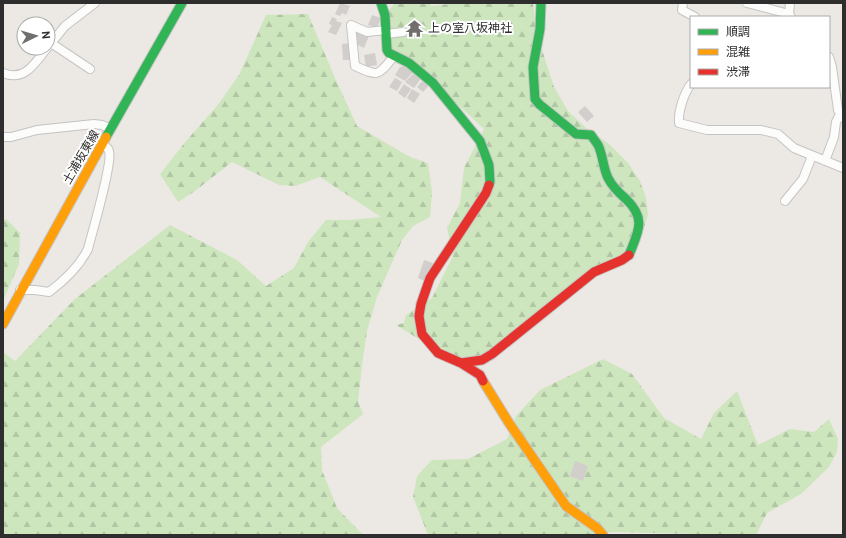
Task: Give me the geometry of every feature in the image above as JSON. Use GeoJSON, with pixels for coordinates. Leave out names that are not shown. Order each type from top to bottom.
{"type":"FeatureCollection","features":[{"type":"Feature","properties":{"kind":"street"},"geometry":{"type":"LineString","coordinates":[[56,37],[65,26],[95,3]]}},
{"type":"Feature","properties":{"kind":"street","name":"土浦坂東線"},"geometry":{"type":"LineString","coordinates":[[3,324],[20,290],[182,3]]}},
{"type":"Feature","properties":{"kind":"street"},"geometry":{"type":"LineString","coordinates":[[382,3],[385,14],[387,50],[394,56],[409,63],[433,83],[480,140],[489,165],[490,182],[486,193],[430,278],[420,304],[419,316],[422,334],[438,353],[461,363],[480,375],[509,423],[566,506],[597,528],[603,535]]}},
{"type":"Feature","properties":{"kind":"street"},"geometry":{"type":"LineString","coordinates":[[461,363],[482,360],[492,354],[594,272],[628,256],[638,234],[639,222],[637,213],[634,207],[620,194],[608,178],[598,145],[591,135],[576,134],[535,99],[533,67],[540,29],[541,3]]}},
{"type":"Feature","properties":{"kind":"street"},"geometry":{"type":"LineString","coordinates":[[683,3],[682,10],[692,16]]}},
{"type":"Feature","properties":{"kind":"street"},"geometry":{"type":"LineString","coordinates":[[747,3],[790,15],[790,3]]}},
{"type":"Feature","properties":{"kind":"street"},"geometry":{"type":"LineString","coordinates":[[394,56],[380,72],[375,74],[355,66],[351,25],[367,32],[403,32]]}},
{"type":"Feature","properties":{"kind":"street"},"geometry":{"type":"LineString","coordinates":[[56,50],[90,69]]}},
{"type":"Feature","properties":{"kind":"street"},"geometry":{"type":"LineString","coordinates":[[3,73],[17,76],[27,72],[41,56]]}},
{"type":"Feature","properties":{"kind":"street"},"geometry":{"type":"LineString","coordinates":[[825,161],[834,137],[836,122],[841,116],[838,110],[830,61]]}},
{"type":"Feature","properties":{"kind":"street"},"geometry":{"type":"LineString","coordinates":[[690,85],[687,89],[678,117],[679,123],[707,130],[761,130],[778,134],[794,148],[843,168]]}},
{"type":"Feature","properties":{"kind":"street"},"geometry":{"type":"LineString","coordinates":[[3,137],[11,137],[37,130],[94,124],[102,125],[111,129]]}},
{"type":"Feature","properties":{"kind":"street"},"geometry":{"type":"LineString","coordinates":[[20,290],[49,292],[70,275],[84,258],[88,249],[110,157],[107,147],[102,144]]}},
{"type":"Feature","properties":{"kind":"street"},"geometry":{"type":"LineString","coordinates":[[785,201],[803,179],[812,156]]}},
{"type":"Feature","properties":{"kind":"green space"},"geometry":{"type":"Polygon","coordinates":[[[395,3],[429,3],[431,6],[457,3],[533,3],[537,34],[554,87],[568,111],[586,128],[609,144],[628,163],[640,181],[646,198],[648,214],[642,235],[629,251],[477,358],[448,357],[396,325],[404,323],[406,315],[432,298],[453,256],[447,228],[460,203],[464,168],[484,129],[449,96],[391,50],[388,11],[395,3]]]}},
{"type":"Feature","properties":{"kind":"green space"},"geometry":{"type":"Polygon","coordinates":[[[308,14],[357,126],[410,157],[428,163],[432,192],[430,217],[413,226],[402,240],[377,297],[367,331],[362,365],[358,402],[363,414],[321,447],[322,470],[337,508],[363,535],[3,535],[3,352],[15,361],[75,299],[170,225],[237,260],[266,286],[294,268],[308,242],[326,220],[349,220],[381,217],[320,177],[295,186],[279,185],[232,162],[195,191],[178,202],[160,174],[186,141],[217,106],[239,75],[266,15],[308,14]]]}},
{"type":"Feature","properties":{"kind":"green space"},"geometry":{"type":"Polygon","coordinates":[[[3,219],[6,219],[20,233],[19,264],[3,301],[3,219]]]}},
{"type":"Feature","properties":{"kind":"green space"},"geometry":{"type":"Polygon","coordinates":[[[603,359],[632,374],[664,418],[701,439],[714,413],[737,391],[758,445],[790,429],[814,432],[829,419],[838,439],[837,452],[829,467],[801,494],[767,513],[756,535],[696,535],[610,532],[602,535],[428,535],[413,497],[417,476],[432,460],[468,459],[507,439],[516,416],[540,390],[603,359]]]}},
{"type":"Feature","properties":{"kind":"building"},"geometry":{"type":"Polygon","coordinates":[[[340,3],[350,6],[346,15],[342,13],[340,16],[335,14],[340,3]]]}},
{"type":"Feature","properties":{"kind":"building"},"geometry":{"type":"Polygon","coordinates":[[[372,15],[381,18],[377,28],[368,25],[372,15]]]}},
{"type":"Feature","properties":{"kind":"building"},"geometry":{"type":"Polygon","coordinates":[[[332,17],[337,19],[336,21],[342,23],[336,35],[328,32],[332,25],[329,24],[332,17]]]}},
{"type":"Feature","properties":{"kind":"building","name":"上の室八坂神社"},"geometry":{"type":"Polygon","coordinates":[[[419,20],[424,27],[411,36],[406,29],[419,20]]]}},
{"type":"Feature","properties":{"kind":"building"},"geometry":{"type":"Polygon","coordinates":[[[357,31],[369,36],[364,48],[354,43],[357,37],[355,36],[357,31]]]}},
{"type":"Feature","properties":{"kind":"building"},"geometry":{"type":"Polygon","coordinates":[[[351,43],[352,60],[343,60],[342,44],[351,43]]]}},
{"type":"Feature","properties":{"kind":"building"},"geometry":{"type":"Polygon","coordinates":[[[375,53],[377,65],[366,67],[364,55],[375,53]]]}},
{"type":"Feature","properties":{"kind":"building"},"geometry":{"type":"Polygon","coordinates":[[[406,66],[413,72],[405,81],[395,75],[400,67],[406,66]]]}},
{"type":"Feature","properties":{"kind":"building"},"geometry":{"type":"Polygon","coordinates":[[[416,71],[422,77],[414,88],[405,82],[416,71]]]}},
{"type":"Feature","properties":{"kind":"building"},"geometry":{"type":"Polygon","coordinates":[[[395,78],[402,82],[397,91],[389,87],[395,78]]]}},
{"type":"Feature","properties":{"kind":"building"},"geometry":{"type":"Polygon","coordinates":[[[424,79],[430,84],[423,92],[417,87],[424,79]]]}},
{"type":"Feature","properties":{"kind":"building"},"geometry":{"type":"Polygon","coordinates":[[[404,84],[411,89],[405,98],[398,93],[404,84]]]}},
{"type":"Feature","properties":{"kind":"building"},"geometry":{"type":"Polygon","coordinates":[[[412,89],[420,94],[414,103],[407,98],[412,89]]]}},
{"type":"Feature","properties":{"kind":"building"},"geometry":{"type":"Polygon","coordinates":[[[585,106],[594,116],[587,122],[578,112],[585,106]]]}},
{"type":"Feature","properties":{"kind":"building"},"geometry":{"type":"Polygon","coordinates":[[[424,260],[433,263],[425,281],[418,278],[424,260]]]}},
{"type":"Feature","properties":{"kind":"building"},"geometry":{"type":"Polygon","coordinates":[[[575,461],[588,466],[583,481],[570,476],[575,461]]]}},
{"type":"Feature","properties":{"kind":"traffic: fast"},"geometry":{"type":"LineString","coordinates":[[106,137],[182,3]]}},
{"type":"Feature","properties":{"kind":"traffic: fast"},"geometry":{"type":"LineString","coordinates":[[381,3],[385,15],[387,50],[389,53],[409,63],[433,83],[480,141],[489,165],[489,185]]}},
{"type":"Feature","properties":{"kind":"traffic: fast"},"geometry":{"type":"LineString","coordinates":[[541,3],[540,29],[533,67],[535,99],[539,104],[576,134],[591,135],[598,145],[608,178],[616,189],[633,206],[639,219],[638,232],[629,255]]}},
{"type":"Feature","properties":{"kind":"traffic: slow"},"geometry":{"type":"LineString","coordinates":[[3,324],[106,137]]}},
{"type":"Feature","properties":{"kind":"traffic: slow"},"geometry":{"type":"LineString","coordinates":[[483,381],[509,423],[566,506],[597,528],[603,535]]}},
{"type":"Feature","properties":{"kind":"traffic: jam"},"geometry":{"type":"LineString","coordinates":[[483,381],[480,375],[461,363],[438,353],[422,334],[419,316],[421,304],[430,278],[486,193],[489,185]]}},
{"type":"Feature","properties":{"kind":"traffic: jam"},"geometry":{"type":"LineString","coordinates":[[461,363],[482,360],[492,354],[594,272],[622,260],[629,255]]}},
{"type":"Feature","properties":{"kind":"place","name":"上の室八坂神社"},"geometry":{"type":"Point","coordinates":[415,28]}}]}
